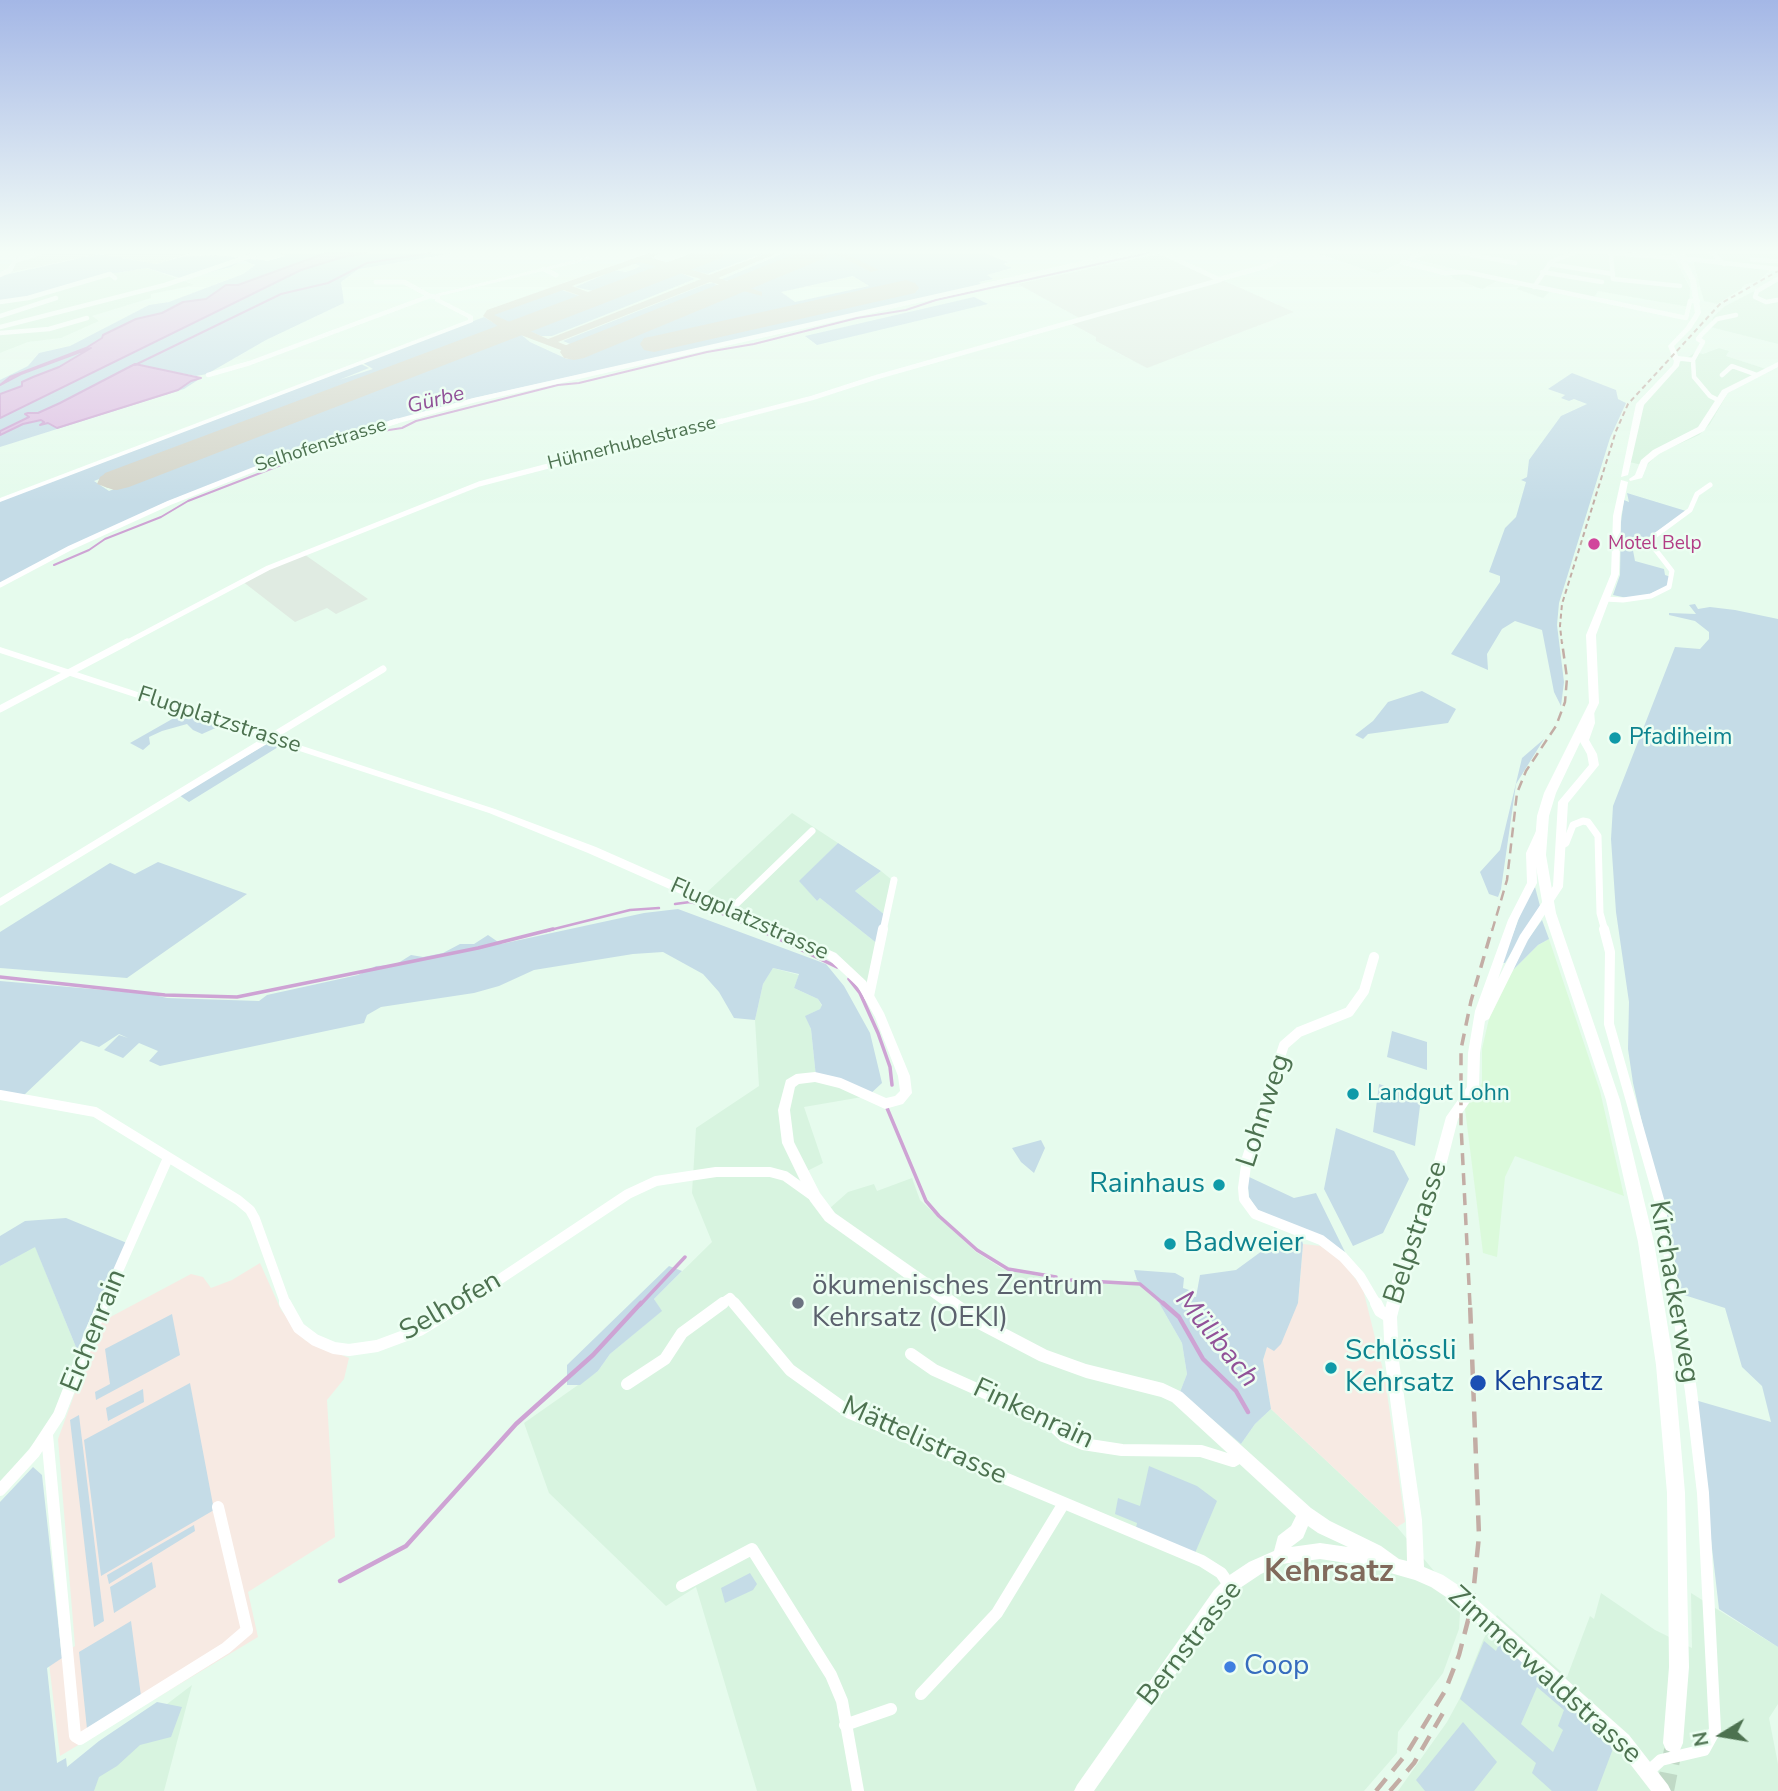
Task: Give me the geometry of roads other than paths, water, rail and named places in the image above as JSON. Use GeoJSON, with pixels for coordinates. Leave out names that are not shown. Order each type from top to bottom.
{"type":"FeatureCollection","features":[{"type":"Feature","properties":{"kind":"main road"},"geometry":{"type":"LineString","coordinates":[[1673,1744],[1679,1667],[1679,1594],[1676,1493],[1665,1365],[1646,1242],[1630,1172],[1612,1100],[1550,913],[1541,865],[1541,832],[1559,770],[1591,712],[1594,692],[1591,635],[1615,573],[1617,516],[1627,478],[1640,404],[1677,360],[1671,351],[1672,345],[1680,337]]}},
{"type":"Feature","properties":{"kind":"main road"},"geometry":{"type":"LineString","coordinates":[[1627,478],[1639,476],[1644,462],[1656,452],[1701,429],[1718,400],[1731,388],[1778,363]]}},
{"type":"Feature","properties":{"kind":"street"},"geometry":{"type":"LineString","coordinates":[[208,375],[322,337]]}},
{"type":"Feature","properties":{"kind":"street"},"geometry":{"type":"LineString","coordinates":[[0,500],[430,337]]}},
{"type":"Feature","properties":{"kind":"street","name":"Selhofenstrasse"},"geometry":{"type":"LineString","coordinates":[[0,585],[102,532],[293,454],[383,425],[488,397],[755,337]]}},
{"type":"Feature","properties":{"kind":"street","name":"Hühnerhubelstrasse"},"geometry":{"type":"LineString","coordinates":[[69,672],[302,552],[479,484],[811,398],[1018,337]]}},
{"type":"Feature","properties":{"kind":"street"},"geometry":{"type":"LineString","coordinates":[[1700,337],[1699,339],[1703,342],[1693,360],[1694,377],[1710,396],[1718,400]]}},
{"type":"Feature","properties":{"kind":"street"},"geometry":{"type":"LineString","coordinates":[[1677,360],[1693,360]]}},
{"type":"Feature","properties":{"kind":"street"},"geometry":{"type":"LineString","coordinates":[[1722,375],[1732,366],[1757,374]]}},
{"type":"Feature","properties":{"kind":"street"},"geometry":{"type":"LineString","coordinates":[[1605,599],[1623,600],[1651,596],[1669,587],[1672,571],[1651,544],[1652,538],[1690,510],[1697,494],[1710,485]]}},
{"type":"Feature","properties":{"kind":"street","name":"Flugplatzstrasse"},"geometry":{"type":"LineString","coordinates":[[0,650],[492,811],[592,850],[832,956],[853,973],[880,1016],[904,1076],[906,1093],[899,1100],[885,1104],[842,1083],[815,1077],[796,1079],[790,1084],[784,1110],[788,1143],[815,1197],[845,1230],[976,1321],[1044,1356],[1086,1371],[1163,1390],[1177,1397],[1305,1514],[1324,1527],[1375,1552],[1396,1567]]}},
{"type":"Feature","properties":{"kind":"street"},"geometry":{"type":"LineString","coordinates":[[0,902],[383,669]]}},
{"type":"Feature","properties":{"kind":"street"},"geometry":{"type":"LineString","coordinates":[[0,709],[69,672]]}},
{"type":"Feature","properties":{"kind":"street","name":"Belpstrasse"},"geometry":{"type":"LineString","coordinates":[[1478,1028],[1518,949],[1558,887],[1563,802],[1594,765],[1592,754],[1584,740],[1591,723],[1591,712]]}},
{"type":"Feature","properties":{"kind":"street","name":"Kirchackerweg"},"geometry":{"type":"LineString","coordinates":[[1560,846],[1566,843],[1573,825],[1583,821],[1588,822],[1598,836],[1600,913],[1609,951],[1611,978],[1609,1024],[1660,1203],[1691,1391],[1706,1542],[1715,1730],[1704,1750],[1661,1760],[1648,1769]]}},
{"type":"Feature","properties":{"kind":"street"},"geometry":{"type":"LineString","coordinates":[[730,910],[812,831]]}},
{"type":"Feature","properties":{"kind":"street","name":"Belpstrasse"},"geometry":{"type":"LineString","coordinates":[[1416,1572],[1413,1520],[1392,1362],[1390,1317],[1401,1274],[1430,1201],[1452,1118],[1473,1088],[1478,1028],[1513,920],[1532,883],[1531,853],[1541,832]]}},
{"type":"Feature","properties":{"kind":"street"},"geometry":{"type":"LineString","coordinates":[[869,996],[894,880]]}},
{"type":"Feature","properties":{"kind":"street","name":"Lohnweg"},"geometry":{"type":"LineString","coordinates":[[1374,957],[1364,991],[1349,1012],[1299,1032],[1284,1045],[1247,1158],[1243,1188],[1244,1199],[1255,1214],[1321,1240],[1343,1257],[1360,1276],[1380,1311],[1390,1317]]}},
{"type":"Feature","properties":{"kind":"street","name":"Selhofen"},"geometry":{"type":"LineString","coordinates":[[0,1095],[95,1112],[216,1185],[250,1210],[281,1297],[299,1328],[320,1343],[349,1350],[377,1346],[431,1324],[628,1194],[656,1181],[716,1172],[770,1171],[785,1176],[815,1197]]}},
{"type":"Feature","properties":{"kind":"street","name":"Eichenrain"},"geometry":{"type":"LineString","coordinates":[[0,1490],[47,1436],[70,1393],[93,1328],[168,1158]]}},
{"type":"Feature","properties":{"kind":"street","name":"Mättelistrasse"},"geometry":{"type":"LineString","coordinates":[[627,1384],[665,1359],[682,1333],[730,1298],[790,1370],[839,1407],[1202,1561],[1221,1573],[1230,1586]]}},
{"type":"Feature","properties":{"kind":"street","name":"Finkenrain"},"geometry":{"type":"LineString","coordinates":[[911,1354],[934,1370],[1048,1421],[1064,1436],[1083,1444],[1122,1450],[1201,1451],[1233,1461],[1243,1455]]}},
{"type":"Feature","properties":{"kind":"street"},"geometry":{"type":"LineString","coordinates":[[47,1436],[75,1735],[80,1739],[226,1648],[247,1630],[218,1507]]}},
{"type":"Feature","properties":{"kind":"street"},"geometry":{"type":"LineString","coordinates":[[921,1694],[997,1613],[1064,1503]]}},
{"type":"Feature","properties":{"kind":"street"},"geometry":{"type":"LineString","coordinates":[[1281,1556],[1284,1542],[1297,1532],[1305,1514]]}},
{"type":"Feature","properties":{"kind":"street"},"geometry":{"type":"LineString","coordinates":[[682,1586],[752,1549],[831,1675],[842,1701],[858,1791]]}},
{"type":"Feature","properties":{"kind":"street","name":"Bernstrasse"},"geometry":{"type":"LineString","coordinates":[[1083,1791],[1230,1586],[1255,1568],[1281,1556],[1320,1551],[1354,1556],[1416,1572]]}},
{"type":"Feature","properties":{"kind":"street","name":"Zimmerwaldstrasse"},"geometry":{"type":"LineString","coordinates":[[1416,1572],[1437,1581],[1479,1611],[1623,1741],[1648,1769],[1662,1791]]}},
{"type":"Feature","properties":{"kind":"street"},"geometry":{"type":"LineString","coordinates":[[845,1725],[891,1709]]}},
{"type":"Feature","properties":{"kind":"waterway"},"geometry":{"type":"LineString","coordinates":[[135,365],[193,337]]}},
{"type":"Feature","properties":{"kind":"waterway","name":"Gürbe"},"geometry":{"type":"LineString","coordinates":[[54,565],[89,550],[105,539],[161,517],[188,501],[307,455],[376,432],[402,428],[416,421],[558,385],[579,383],[783,337]]}},
{"type":"Feature","properties":{"kind":"waterway"},"geometry":{"type":"LineString","coordinates":[[675,904],[690,902],[702,905],[761,931]]}},
{"type":"Feature","properties":{"kind":"waterway"},"geometry":{"type":"LineString","coordinates":[[546,931],[630,910],[659,908]]}},
{"type":"Feature","properties":{"kind":"waterway"},"geometry":{"type":"LineString","coordinates":[[0,977],[165,995],[237,997],[478,948],[553,929]]}},
{"type":"Feature","properties":{"kind":"waterway"},"geometry":{"type":"LineString","coordinates":[[757,929],[768,934]]}},
{"type":"Feature","properties":{"kind":"waterway"},"geometry":{"type":"LineString","coordinates":[[777,938],[837,967]]}},
{"type":"Feature","properties":{"kind":"waterway"},"geometry":{"type":"LineString","coordinates":[[849,979],[860,993],[878,1033],[890,1067],[892,1085]]}},
{"type":"Feature","properties":{"kind":"waterway","name":"Mülibach"},"geometry":{"type":"LineString","coordinates":[[887,1108],[926,1201],[939,1216],[977,1250],[1008,1269],[1056,1277]]}},
{"type":"Feature","properties":{"kind":"waterway"},"geometry":{"type":"LineString","coordinates":[[640,1305],[685,1257]]}},
{"type":"Feature","properties":{"kind":"waterway","name":"Mülibach"},"geometry":{"type":"LineString","coordinates":[[1071,1280],[1140,1284],[1165,1305]]}},
{"type":"Feature","properties":{"kind":"waterway"},"geometry":{"type":"LineString","coordinates":[[340,1581],[406,1546],[516,1424],[593,1355],[641,1303]]}},
{"type":"Feature","properties":{"kind":"waterway","name":"Mülibach"},"geometry":{"type":"LineString","coordinates":[[1163,1303],[1179,1317],[1203,1359],[1236,1391],[1248,1412]]}},
{"type":"Feature","properties":{"kind":"tunnel"},"geometry":{"type":"LineString","coordinates":[[1665,1791],[1673,1750]]}},
{"type":"Feature","properties":{"kind":"railway"},"geometry":{"type":"LineString","coordinates":[[1562,644],[1562,604],[1616,431],[1628,404],[1690,337]]}},
{"type":"Feature","properties":{"kind":"railway"},"geometry":{"type":"LineString","coordinates":[[1492,931],[1507,880],[1517,793],[1526,771],[1556,726],[1565,702],[1567,678],[1562,642]]}},
{"type":"Feature","properties":{"kind":"railway"},"geometry":{"type":"LineString","coordinates":[[1470,1305],[1461,1125],[1461,1049],[1471,1001],[1492,929]]}},
{"type":"Feature","properties":{"kind":"railway"},"geometry":{"type":"LineString","coordinates":[[1376,1791],[1407,1753],[1445,1691],[1459,1655],[1472,1605],[1479,1536],[1470,1303]]}},
{"type":"Feature","properties":{"kind":"railway"},"geometry":{"type":"LineString","coordinates":[[1390,1791],[1414,1763],[1447,1706]]}},
{"type":"Feature","properties":{"kind":"place","name":"Motel Belp"},"geometry":{"type":"Point","coordinates":[1594,544]}},
{"type":"Feature","properties":{"kind":"place","name":"Pfadiheim"},"geometry":{"type":"Point","coordinates":[1615,738]}},
{"type":"Feature","properties":{"kind":"place","name":"Landgut Lohn"},"geometry":{"type":"Point","coordinates":[1353,1094]}},
{"type":"Feature","properties":{"kind":"place","name":"Rainhaus"},"geometry":{"type":"Point","coordinates":[1219,1185]}},
{"type":"Feature","properties":{"kind":"place","name":"Badweier"},"geometry":{"type":"Point","coordinates":[1170,1244]}},
{"type":"Feature","properties":{"kind":"place","name":"ökumenisches Zentrum Kehrsatz (OEKI)"},"geometry":{"type":"Point","coordinates":[798,1303]}},
{"type":"Feature","properties":{"kind":"place","name":"Schlössli Kehrsatz"},"geometry":{"type":"Point","coordinates":[1331,1368]}},
{"type":"Feature","properties":{"kind":"place","name":"Kehrsatz"},"geometry":{"type":"Point","coordinates":[1478,1383]}},
{"type":"Feature","properties":{"kind":"place","name":"Coop"},"geometry":{"type":"Point","coordinates":[1230,1667]}},
{"type":"Feature","properties":{"kind":"district","name":"Kehrsatz"},"geometry":{"type":"Point","coordinates":[1329,1573]}}]}
